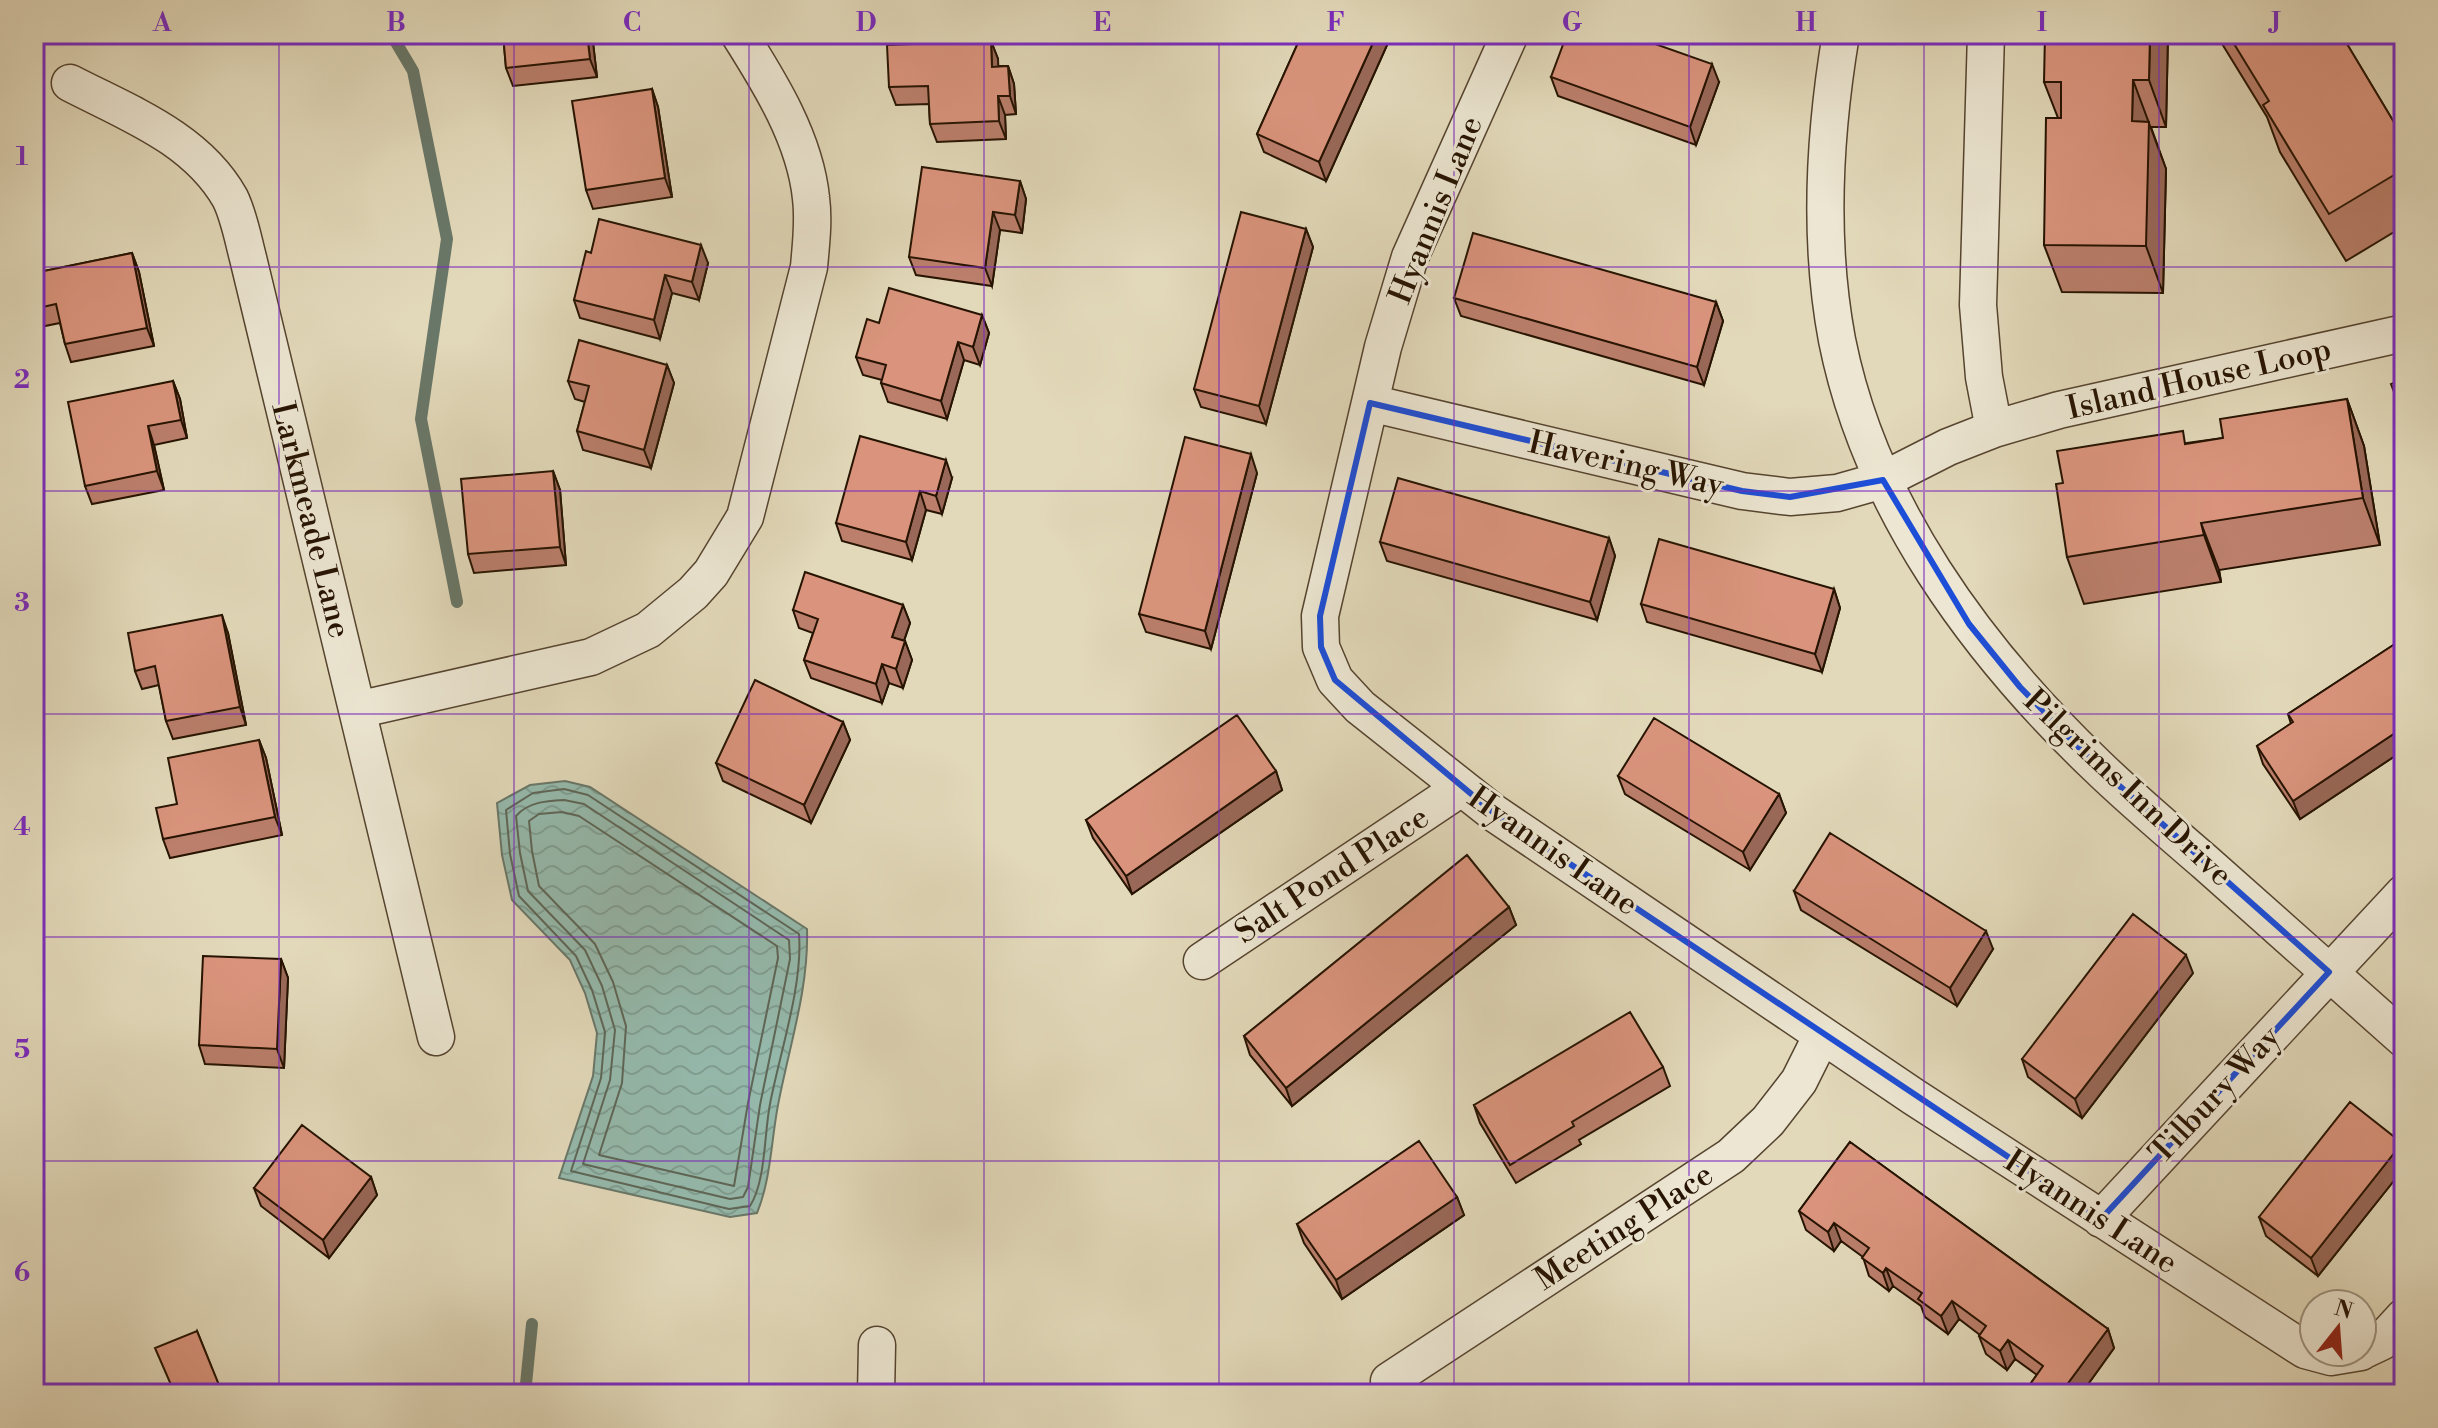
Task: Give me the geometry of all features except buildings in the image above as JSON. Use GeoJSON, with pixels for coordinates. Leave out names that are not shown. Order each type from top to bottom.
{"type":"FeatureCollection","features":[{"type":"Feature","properties":{"kind":"street"},"geometry":{"type":"LineString","coordinates":[[357,710],[591,657],[624,642],[648,630],[693,593],[711,573],[745,517],[809,267],[812,231],[811,197],[793,133],[739,34]]}},
{"type":"Feature","properties":{"kind":"street","name":"Hyannis Lane"},"geometry":{"type":"LineString","coordinates":[[1510,34],[1410,257],[1383,347],[1320,616],[1321,647],[1335,680],[1360,707],[1494,813],[1822,1035],[2298,1346]]}},
{"type":"Feature","properties":{"kind":"street","name":"Pilgrims Inn Drive"},"geometry":{"type":"LineString","coordinates":[[1841,34],[1833,81],[1825,188],[1826,265],[1837,340],[1853,399],[1883,480],[1916,543],[1969,624],[2020,687],[2096,765],[2404,1039]]}},
{"type":"Feature","properties":{"kind":"street"},"geometry":{"type":"LineString","coordinates":[[1986,34],[1978,305],[1984,377],[1994,429]]}},
{"type":"Feature","properties":{"kind":"street","name":"Larkmeade Lane"},"geometry":{"type":"LineString","coordinates":[[70,83],[182,143],[230,199],[244,243],[436,1037]]}},
{"type":"Feature","properties":{"kind":"street","name":"Island House Loop"},"geometry":{"type":"LineString","coordinates":[[1883,480],[1948,447],[1994,429],[2059,410],[2404,333]]}},
{"type":"Feature","properties":{"kind":"street","name":"Havering Way"},"geometry":{"type":"LineString","coordinates":[[1370,403],[1742,491],[1790,497],[1837,493],[1883,480]]}},
{"type":"Feature","properties":{"kind":"street","name":"Salt Pond Place"},"geometry":{"type":"LineString","coordinates":[[1202,961],[1461,788]]}},
{"type":"Feature","properties":{"kind":"street","name":"Tilbury Way"},"geometry":{"type":"LineString","coordinates":[[2101,1219],[2404,893]]}},
{"type":"Feature","properties":{"kind":"street","name":"Meeting Place"},"geometry":{"type":"LineString","coordinates":[[1389,1381],[1731,1156],[1768,1121],[1799,1081],[1822,1035]]}},
{"type":"Feature","properties":{"kind":"street","name":"Hyannis Lane"},"geometry":{"type":"LineString","coordinates":[[2378,1344],[2404,1317]]}},
{"type":"Feature","properties":{"kind":"street"},"geometry":{"type":"LineString","coordinates":[[876,1394],[877,1345]]}},
{"type":"Feature","properties":{"kind":"highlighted area"},"geometry":{"type":"Polygon","coordinates":[[[1370,403],[1742,491],[1790,497],[1883,480],[1969,624],[2020,687],[2096,765],[2329,972],[2101,1219],[1494,813],[1335,680],[1321,647],[1320,616],[1370,403]]]}},
{"type":"Feature","properties":{"kind":"water"},"geometry":{"type":"Polygon","coordinates":[[[565,781],[590,787],[807,929],[802,995],[778,1105],[768,1174],[757,1213],[730,1217],[559,1178],[593,1076],[597,1033],[585,993],[570,960],[512,900],[502,855],[497,803],[530,785],[565,781]]]}},
{"type":"Feature","properties":{"kind":"waterway"},"geometry":{"type":"LineString","coordinates":[[391,34],[413,71],[447,239],[421,419],[457,602]]}},
{"type":"Feature","properties":{"kind":"waterway"},"geometry":{"type":"LineString","coordinates":[[525,1394],[532,1324]]}}]}
